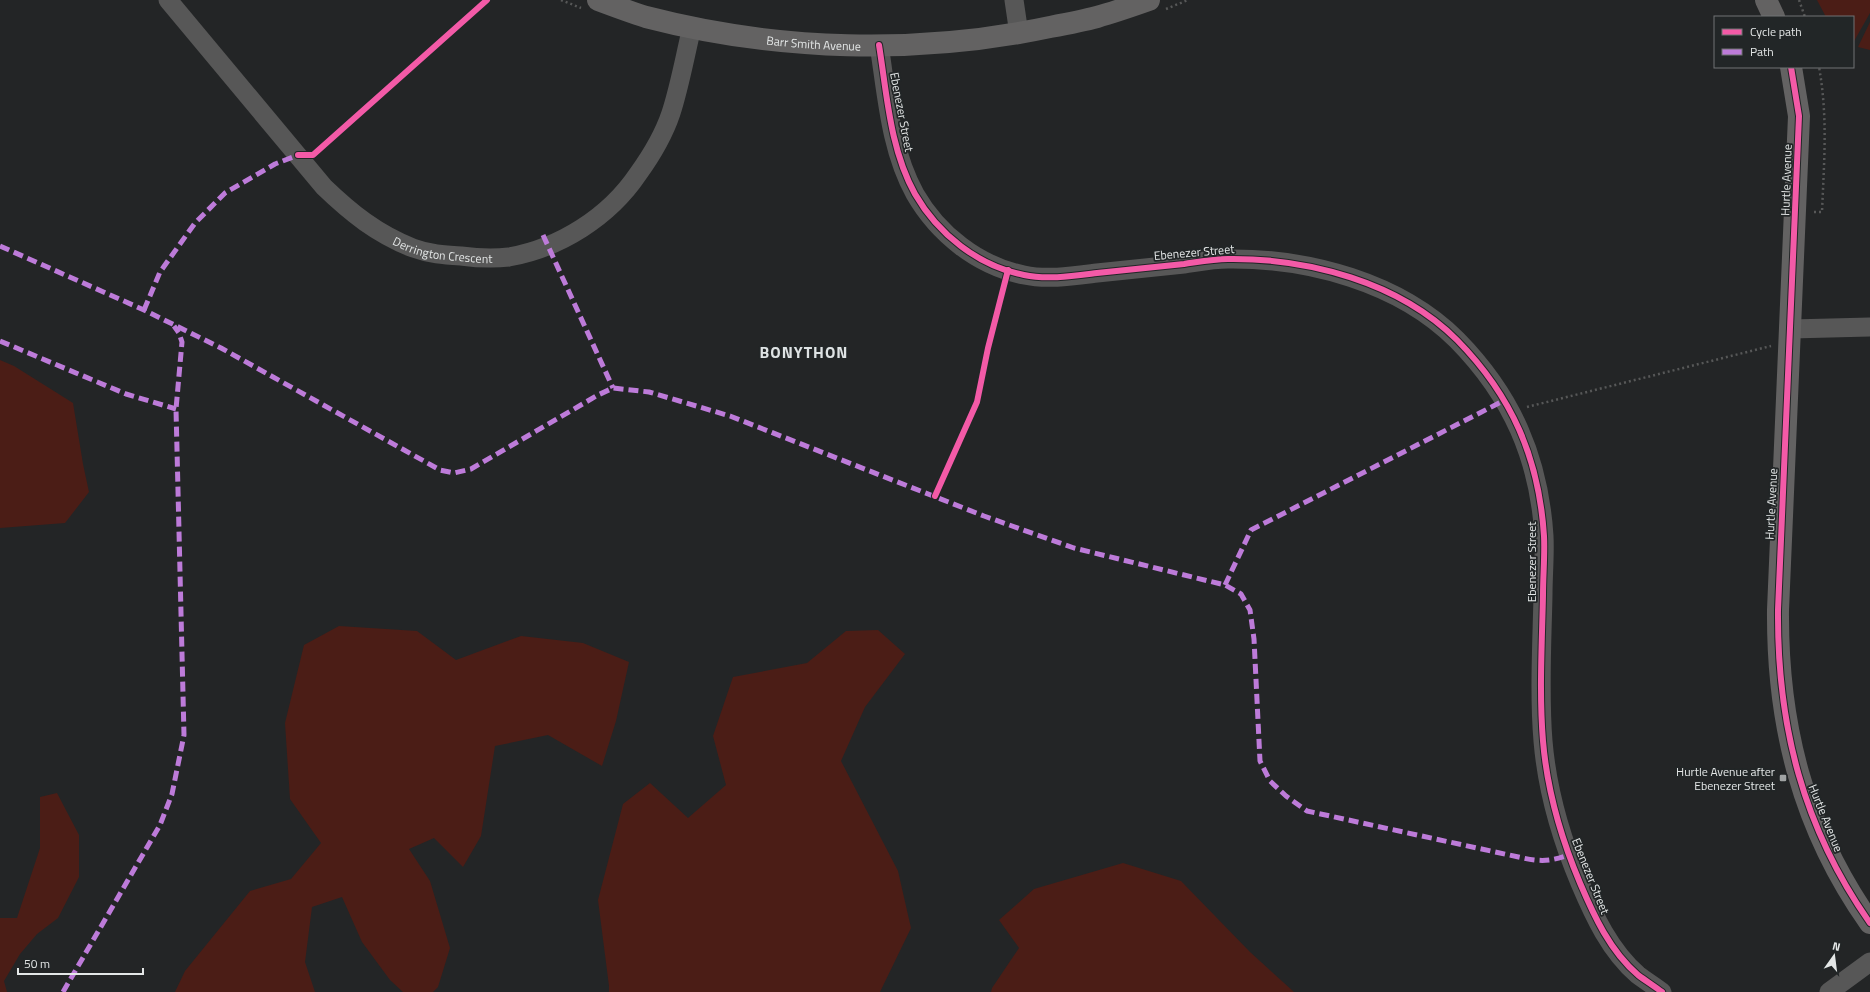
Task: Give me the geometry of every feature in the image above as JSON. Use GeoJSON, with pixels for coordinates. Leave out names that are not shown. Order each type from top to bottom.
{"type":"FeatureCollection","features":[{"type":"Feature","properties":{"kind":"street","name":"Derrington Crescent"},"geometry":{"type":"LineString","coordinates":[[168,0],[324,186],[350,212],[378,232],[414,248],[435,254],[479,258],[508,257],[537,251],[565,239],[592,222],[616,200],[638,174],[664,130],[673,106],[692,27]]}},
{"type":"Feature","properties":{"kind":"street","name":"Barr Smith Avenue"},"geometry":{"type":"LineString","coordinates":[[598,0],[645,16],[738,36],[785,42],[879,46],[949,43],[1020,34],[1154,6]]}},
{"type":"Feature","properties":{"kind":"street"},"geometry":{"type":"LineString","coordinates":[[1014,0],[1020,34]]}},
{"type":"Feature","properties":{"kind":"street"},"geometry":{"type":"LineString","coordinates":[[1766,0],[1774,16]]}},
{"type":"Feature","properties":{"kind":"street","name":"Ebenezer Street"},"geometry":{"type":"LineString","coordinates":[[879,46],[894,141],[915,194],[936,224],[962,248],[991,265],[1024,275],[1058,277],[1224,259],[1275,260],[1309,265],[1357,280],[1402,299],[1455,338],[1490,377],[1505,400],[1518,425],[1536,481],[1542,510],[1544,540],[1541,677],[1543,742],[1560,828],[1590,907],[1603,932],[1637,974],[1662,992]]}},
{"type":"Feature","properties":{"kind":"street","name":"Hurtle Avenue"},"geometry":{"type":"LineString","coordinates":[[1791,68],[1799,116],[1778,610],[1778,639],[1782,697],[1792,753],[1799,780],[1818,832],[1844,883],[1870,923]]}},
{"type":"Feature","properties":{"kind":"street"},"geometry":{"type":"LineString","coordinates":[[1791,329],[1870,327]]}},
{"type":"Feature","properties":{"kind":"street"},"geometry":{"type":"LineString","coordinates":[[1829,992],[1870,962]]}},
{"type":"Feature","properties":{"kind":"path"},"geometry":{"type":"LineString","coordinates":[[1154,6],[1188,0]]}},
{"type":"Feature","properties":{"kind":"path"},"geometry":{"type":"LineString","coordinates":[[1799,0],[1805,16]]}},
{"type":"Feature","properties":{"kind":"path"},"geometry":{"type":"LineString","coordinates":[[1810,212],[1822,212],[1826,126],[1824,95],[1819,68]]}},
{"type":"Feature","properties":{"kind":"path"},"geometry":{"type":"LineString","coordinates":[[1521,409],[1775,345]]}},
{"type":"Feature","properties":{"kind":"shaded area"},"geometry":{"type":"Polygon","coordinates":[[[1817,0],[1870,0],[1870,13],[1854,41],[1854,16],[1825,16],[1817,0]]]}},
{"type":"Feature","properties":{"kind":"shaded area"},"geometry":{"type":"Polygon","coordinates":[[[1870,22],[1870,50],[1858,47],[1870,22]]]}},
{"type":"Feature","properties":{"kind":"shaded area"},"geometry":{"type":"Polygon","coordinates":[[[0,360],[14,366],[73,403],[89,492],[65,523],[0,528],[0,360]]]}},
{"type":"Feature","properties":{"kind":"shaded area"},"geometry":{"type":"Polygon","coordinates":[[[339,626],[417,631],[456,660],[521,636],[583,643],[629,662],[616,721],[602,766],[548,735],[495,746],[481,836],[463,867],[434,838],[409,849],[430,881],[450,948],[438,987],[433,992],[403,992],[390,980],[362,942],[342,897],[312,907],[305,962],[315,992],[175,992],[185,971],[250,891],[291,879],[321,843],[290,799],[285,723],[304,645],[339,626]]]}},
{"type":"Feature","properties":{"kind":"shaded area"},"geometry":{"type":"Polygon","coordinates":[[[878,630],[905,654],[865,707],[841,761],[898,871],[911,928],[880,992],[609,992],[598,900],[623,804],[650,783],[688,818],[726,785],[713,736],[733,677],[807,663],[846,631],[878,630]]]}},
{"type":"Feature","properties":{"kind":"shaded area"},"geometry":{"type":"Polygon","coordinates":[[[57,793],[79,835],[79,877],[58,918],[37,934],[20,954],[4,981],[7,992],[0,992],[0,918],[17,918],[40,848],[40,797],[57,793]]]}},
{"type":"Feature","properties":{"kind":"shaded area"},"geometry":{"type":"Polygon","coordinates":[[[1123,863],[1181,881],[1250,952],[1294,992],[991,992],[992,988],[1019,948],[999,920],[1034,889],[1123,863]]]}},
{"type":"Feature","properties":{"kind":"marked path"},"geometry":{"type":"LineString","coordinates":[[144,310],[160,272],[195,223],[225,193],[275,164],[298,155]]}},
{"type":"Feature","properties":{"kind":"marked path"},"geometry":{"type":"LineString","coordinates":[[543,235],[613,388]]}},
{"type":"Feature","properties":{"kind":"marked path"},"geometry":{"type":"LineString","coordinates":[[0,246],[144,310],[221,348],[440,470],[454,473],[471,469],[598,395],[613,388],[649,392],[730,416],[984,516],[1074,548],[1225,585],[1241,594],[1250,610],[1254,639],[1260,761],[1270,781],[1286,796],[1307,811],[1523,858],[1546,860],[1557,859],[1569,855]]}},
{"type":"Feature","properties":{"kind":"marked path"},"geometry":{"type":"LineString","coordinates":[[63,992],[160,825],[172,794],[184,735],[176,409],[182,342],[179,333],[174,326]]}},
{"type":"Feature","properties":{"kind":"marked path"},"geometry":{"type":"LineString","coordinates":[[0,341],[126,394],[176,409]]}},
{"type":"Feature","properties":{"kind":"marked path"},"geometry":{"type":"LineString","coordinates":[[1225,585],[1251,530],[1505,400]]}},
{"type":"Feature","properties":{"kind":"cycle path"},"geometry":{"type":"LineString","coordinates":[[298,155],[313,155],[487,0]]}},
{"type":"Feature","properties":{"kind":"cycle path"},"geometry":{"type":"LineString","coordinates":[[879,45],[887,102],[895,140],[907,177],[924,209],[935,222],[947,235],[975,256],[1007,271],[1042,277],[1069,276],[1222,259],[1289,263],[1320,269],[1351,277],[1408,303],[1434,320],[1457,340],[1476,361],[1493,383],[1519,430],[1529,454],[1541,507],[1544,536],[1541,668],[1543,741],[1551,795],[1561,831],[1585,895],[1611,944],[1628,966],[1662,992]]}},
{"type":"Feature","properties":{"kind":"cycle path"},"geometry":{"type":"LineString","coordinates":[[1791,68],[1799,116],[1778,610],[1779,653],[1789,735],[1798,774],[1811,813],[1827,850],[1847,887],[1870,923]]}},
{"type":"Feature","properties":{"kind":"cycle path"},"geometry":{"type":"LineString","coordinates":[[935,496],[977,402],[988,348],[1008,270]]}},
{"type":"Feature","properties":{"kind":"place","name":"Hurtle Avenue after Ebenezer Street"},"geometry":{"type":"Point","coordinates":[1783,778]}},
{"type":"Feature","properties":{"kind":"district","name":"BONYTHON"},"geometry":{"type":"Point","coordinates":[804,352]}}]}
